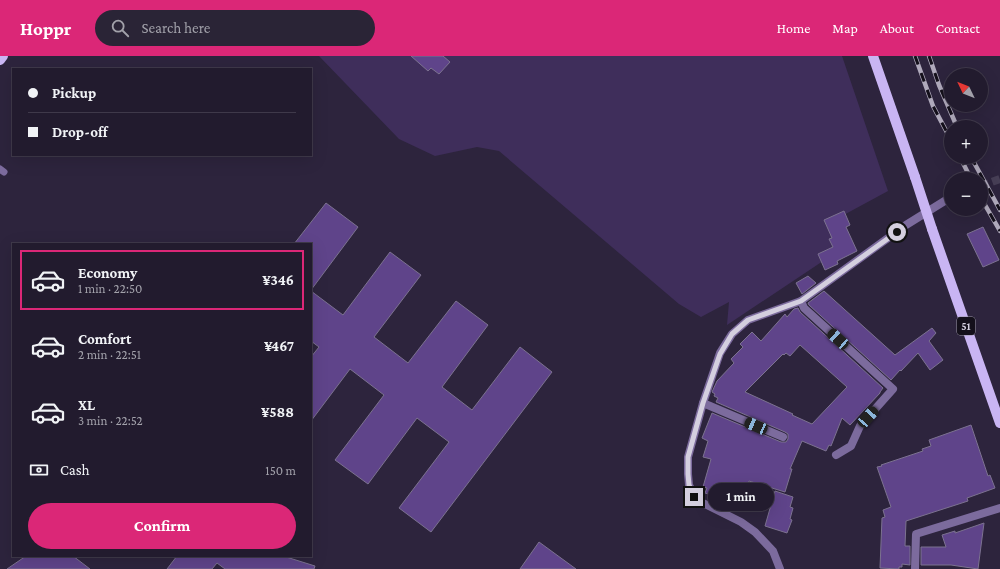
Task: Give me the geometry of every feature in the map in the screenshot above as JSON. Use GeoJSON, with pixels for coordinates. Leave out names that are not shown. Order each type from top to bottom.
{"type":"FeatureCollection","features":[{"type":"Feature","properties":{"kind":"main road"},"geometry":{"type":"LineString","coordinates":[[0,60],[3,56]]}},
{"type":"Feature","properties":{"kind":"main road","name":"51"},"geometry":{"type":"LineString","coordinates":[[873,56],[1000,423]]}},
{"type":"Feature","properties":{"kind":"street"},"geometry":{"type":"LineString","coordinates":[[780,569],[773,551],[755,532],[741,522],[701,502],[694,497],[689,485],[688,457],[703,403],[720,354],[732,334],[748,320],[801,301],[906,225],[944,201]]}},
{"type":"Feature","properties":{"kind":"street"},"geometry":{"type":"LineString","coordinates":[[801,301],[804,308],[893,389],[860,426],[851,446],[836,455]]}},
{"type":"Feature","properties":{"kind":"street"},"geometry":{"type":"LineString","coordinates":[[703,403],[783,437]]}},
{"type":"Feature","properties":{"kind":"street"},"geometry":{"type":"LineString","coordinates":[[915,569],[916,534],[1000,508]]}},
{"type":"Feature","properties":{"kind":"shaded area"},"geometry":{"type":"Polygon","coordinates":[[[319,56],[842,56],[888,191],[827,224],[838,251],[727,325],[729,302],[701,317],[679,304],[499,151],[477,147],[435,156],[399,139],[319,56]]]}},
{"type":"Feature","properties":{"kind":"building"},"geometry":{"type":"Polygon","coordinates":[[[411,56],[443,56],[450,62],[439,74],[431,68],[428,71],[411,56]]]}},
{"type":"Feature","properties":{"kind":"building"},"geometry":{"type":"Polygon","coordinates":[[[326,203],[358,227],[312,289],[312,243],[295,243],[326,203]]]}},
{"type":"Feature","properties":{"kind":"building"},"geometry":{"type":"Polygon","coordinates":[[[844,211],[850,225],[846,227],[857,251],[837,261],[838,264],[825,270],[818,254],[833,247],[829,239],[832,238],[824,220],[844,211]]]}},
{"type":"Feature","properties":{"kind":"building"},"geometry":{"type":"Polygon","coordinates":[[[983,227],[999,260],[983,267],[967,234],[983,227]]]}},
{"type":"Feature","properties":{"kind":"building"},"geometry":{"type":"Polygon","coordinates":[[[390,252],[421,275],[374,337],[408,363],[456,301],[488,325],[442,387],[472,410],[520,347],[552,372],[431,532],[399,508],[449,442],[417,418],[368,484],[335,460],[384,395],[350,369],[312,420],[312,356],[319,347],[312,342],[312,292],[343,315],[390,252]]]}},
{"type":"Feature","properties":{"kind":"building"},"geometry":{"type":"Polygon","coordinates":[[[808,276],[816,283],[802,294],[796,283],[808,276]]]}},
{"type":"Feature","properties":{"kind":"building"},"geometry":{"type":"Polygon","coordinates":[[[824,291],[895,355],[932,328],[936,333],[929,341],[943,360],[930,370],[918,353],[891,380],[809,305],[808,303],[824,291]]]}},
{"type":"Feature","properties":{"kind":"building"},"geometry":{"type":"Polygon","coordinates":[[[798,308],[800,312],[883,388],[850,425],[842,418],[831,446],[829,445],[826,451],[802,441],[790,469],[792,469],[785,492],[749,481],[738,508],[720,503],[722,498],[705,493],[707,488],[703,487],[711,459],[703,457],[708,441],[702,438],[712,413],[781,442],[786,442],[788,439],[788,434],[716,402],[718,398],[714,396],[715,394],[712,392],[717,381],[734,363],[731,359],[743,347],[740,344],[752,332],[761,341],[785,314],[787,317],[794,309],[798,308]],[[800,345],[790,356],[786,353],[784,355],[783,354],[745,392],[812,424],[847,387],[800,345]]]}},
{"type":"Feature","properties":{"kind":"building"},"geometry":{"type":"Polygon","coordinates":[[[971,425],[988,476],[990,475],[995,488],[967,498],[968,501],[906,521],[905,546],[910,546],[910,565],[902,564],[902,567],[899,567],[899,569],[880,568],[882,518],[885,517],[883,510],[891,507],[877,467],[923,451],[922,449],[931,446],[929,440],[971,425]]]}},
{"type":"Feature","properties":{"kind":"building"},"geometry":{"type":"Polygon","coordinates":[[[775,491],[793,497],[790,507],[793,508],[790,519],[792,520],[787,533],[765,526],[775,491]]]}},
{"type":"Feature","properties":{"kind":"building"},"geometry":{"type":"Polygon","coordinates":[[[984,523],[978,569],[951,565],[921,565],[921,547],[946,547],[942,535],[955,531],[955,533],[984,523]]]}},
{"type":"Feature","properties":{"kind":"building"},"geometry":{"type":"Polygon","coordinates":[[[539,542],[576,569],[520,569],[539,542]]]}},
{"type":"Feature","properties":{"kind":"building"},"geometry":{"type":"Polygon","coordinates":[[[25,557],[74,557],[90,569],[7,569],[25,557]]]}},
{"type":"Feature","properties":{"kind":"building"},"geometry":{"type":"Polygon","coordinates":[[[176,557],[286,557],[315,566],[314,569],[225,569],[217,563],[212,569],[167,569],[176,557]]]}},
{"type":"Feature","properties":{"kind":"tunnel"},"geometry":{"type":"LineString","coordinates":[[988,183],[1000,179]]}},
{"type":"Feature","properties":{"kind":"railway"},"geometry":{"type":"LineString","coordinates":[[915,56],[933,106],[944,127]]}},
{"type":"Feature","properties":{"kind":"railway"},"geometry":{"type":"LineString","coordinates":[[929,56],[939,85],[954,120]]}},
{"type":"Feature","properties":{"kind":"railway"},"geometry":{"type":"LineString","coordinates":[[964,164],[968,172]]}},
{"type":"Feature","properties":{"kind":"railway"},"geometry":{"type":"LineString","coordinates":[[975,164],[1000,210]]}},
{"type":"Feature","properties":{"kind":"railway"},"geometry":{"type":"LineString","coordinates":[[988,210],[1000,231]]}},
{"type":"Feature","properties":{"kind":"route"},"geometry":{"type":"LineString","coordinates":[[694,497],[689,485],[688,457],[703,403],[720,354],[732,334],[748,320],[801,301],[897,232]]}}]}
